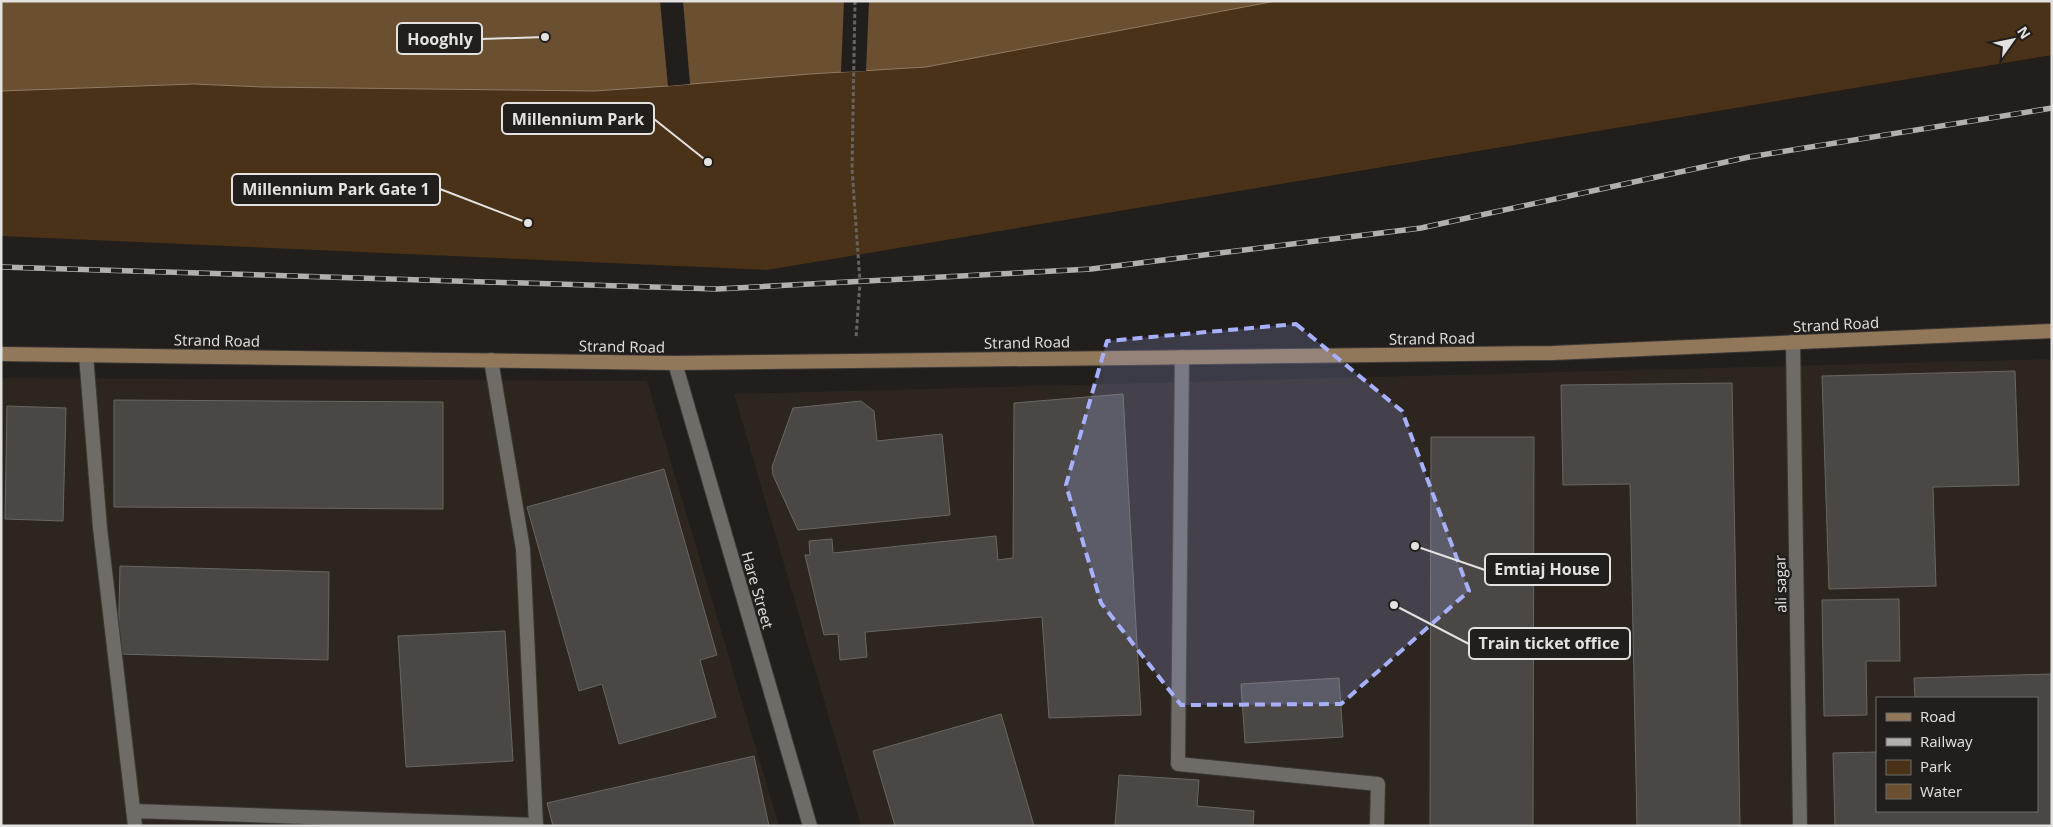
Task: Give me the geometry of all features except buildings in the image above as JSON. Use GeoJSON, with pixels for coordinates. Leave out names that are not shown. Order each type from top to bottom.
{"type":"FeatureCollection","features":[{"type":"Feature","properties":{"kind":"main road","name":"Strand Road"},"geometry":{"type":"LineString","coordinates":[[1,354],[675,362],[854,361],[1553,353],[2052,331]]}},
{"type":"Feature","properties":{"kind":"street","name":"ali sagar"},"geometry":{"type":"LineString","coordinates":[[1793,342],[1800,826]]}},
{"type":"Feature","properties":{"kind":"street"},"geometry":{"type":"LineString","coordinates":[[86,355],[100,528],[135,826]]}},
{"type":"Feature","properties":{"kind":"street"},"geometry":{"type":"LineString","coordinates":[[1182,357],[1178,764],[1378,784],[1377,826]]}},
{"type":"Feature","properties":{"kind":"street"},"geometry":{"type":"LineString","coordinates":[[134,811],[536,825],[524,549],[491,360]]}},
{"type":"Feature","properties":{"kind":"street","name":"Hare Street"},"geometry":{"type":"LineString","coordinates":[[675,362],[810,826]]}},
{"type":"Feature","properties":{"kind":"path"},"geometry":{"type":"LineString","coordinates":[[854,361],[860,282],[852,168],[855,1]]}},
{"type":"Feature","properties":{"kind":"highlighted area"},"geometry":{"type":"Polygon","coordinates":[[[1296,324],[1402,411],[1469,591],[1341,704],[1181,705],[1101,603],[1066,485],[1107,341],[1296,324]]]}},
{"type":"Feature","properties":{"kind":"shaded area"},"geometry":{"type":"Polygon","coordinates":[[[2052,359],[2052,826],[861,826],[734,394],[2052,359]]]}},
{"type":"Feature","properties":{"kind":"shaded area"},"geometry":{"type":"Polygon","coordinates":[[[1,378],[647,381],[779,826],[1,826],[1,378]]]}},
{"type":"Feature","properties":{"kind":"green space"},"geometry":{"type":"Polygon","coordinates":[[[1276,1],[2052,1],[2052,55],[767,270],[1,236],[1,88],[841,72],[1010,51],[1276,1]]]}},
{"type":"Feature","properties":{"kind":"water"},"geometry":{"type":"Polygon","coordinates":[[[1,1],[1276,1],[926,67],[810,74],[668,86],[594,91],[262,87],[194,84],[1,91],[1,1]]]}},
{"type":"Feature","properties":{"kind":"pier"},"geometry":{"type":"Polygon","coordinates":[[[660,1],[683,1],[690,84],[668,86],[660,1]]]}},
{"type":"Feature","properties":{"kind":"pier"},"geometry":{"type":"Polygon","coordinates":[[[844,1],[869,1],[866,71],[841,72],[844,1]]]}},
{"type":"Feature","properties":{"kind":"railway"},"geometry":{"type":"LineString","coordinates":[[1,267],[717,289],[1091,269],[1421,228],[1749,157],[2052,108]]}},
{"type":"Feature","properties":{"kind":"place","name":"Hooghly"},"geometry":{"type":"Point","coordinates":[545,37]}},
{"type":"Feature","properties":{"kind":"place","name":"Millennium Park"},"geometry":{"type":"Point","coordinates":[708,162]}},
{"type":"Feature","properties":{"kind":"place","name":"Millennium Park Gate 1"},"geometry":{"type":"Point","coordinates":[528,223]}},
{"type":"Feature","properties":{"kind":"place","name":"Emtiaj House"},"geometry":{"type":"Point","coordinates":[1415,546]}},
{"type":"Feature","properties":{"kind":"place","name":"Train ticket office"},"geometry":{"type":"Point","coordinates":[1394,605]}}]}
